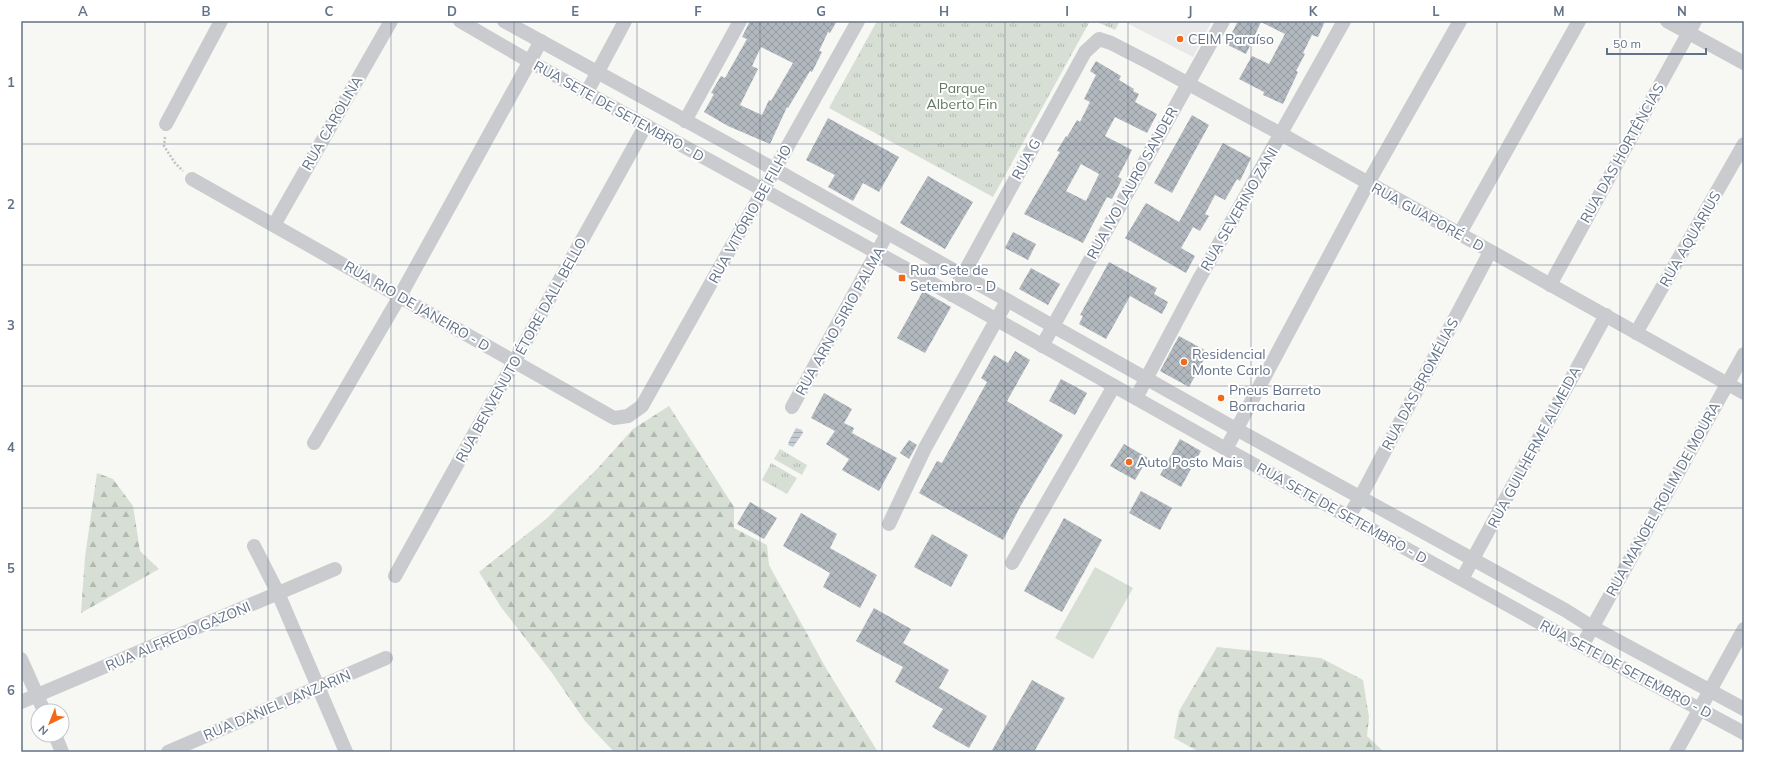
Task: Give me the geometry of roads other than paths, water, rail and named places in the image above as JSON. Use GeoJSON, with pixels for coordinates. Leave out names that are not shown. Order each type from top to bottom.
{"type":"FeatureCollection","features":[{"type":"Feature","properties":{"kind":"street"},"geometry":{"type":"LineString","coordinates":[[166,124],[221,21]]}},
{"type":"Feature","properties":{"kind":"street","name":"RUA CAROLINA"},"geometry":{"type":"LineString","coordinates":[[274,225],[391,21]]}},
{"type":"Feature","properties":{"kind":"street","name":"RUA SETE DE SETEMBRO - D"},"geometry":{"type":"LineString","coordinates":[[460,21],[529,61],[952,295],[1226,449],[1582,646],[1744,732]]}},
{"type":"Feature","properties":{"kind":"street"},"geometry":{"type":"LineString","coordinates":[[587,92],[625,21]]}},
{"type":"Feature","properties":{"kind":"street"},"geometry":{"type":"LineString","coordinates":[[685,121],[740,21]]}},
{"type":"Feature","properties":{"kind":"street","name":"RUA VITÓRIO BE FILHO"},"geometry":{"type":"LineString","coordinates":[[642,406],[764,191],[774,170],[858,21]]}},
{"type":"Feature","properties":{"kind":"street","name":"RUA IVO LAURO SANDER"},"geometry":{"type":"LineString","coordinates":[[1042,346],[1224,21]]}},
{"type":"Feature","properties":{"kind":"street","name":"RUA SEVERINO ZANI"},"geometry":{"type":"LineString","coordinates":[[1136,398],[1198,281],[1344,21]]}},
{"type":"Feature","properties":{"kind":"street"},"geometry":{"type":"LineString","coordinates":[[1226,449],[1368,183],[1460,21]]}},
{"type":"Feature","properties":{"kind":"street"},"geometry":{"type":"LineString","coordinates":[[1460,233],[1579,21]]}},
{"type":"Feature","properties":{"kind":"street"},"geometry":{"type":"LineString","coordinates":[[1667,21],[1692,27],[1744,64]]}},
{"type":"Feature","properties":{"kind":"street","name":"RUA SETE DE SETEMBRO - D"},"geometry":{"type":"LineString","coordinates":[[508,22],[852,213],[887,234],[1147,377],[1236,429],[1361,496],[1592,627],[1744,709]]}},
{"type":"Feature","properties":{"kind":"street","name":"RUA DAS HORTÊNCIAS"},"geometry":{"type":"LineString","coordinates":[[1550,285],[1692,27]]}},
{"type":"Feature","properties":{"kind":"street","name":"RUA G"},"geometry":{"type":"LineString","coordinates":[[952,295],[1085,52],[1099,39],[1111,43]]}},
{"type":"Feature","properties":{"kind":"street"},"geometry":{"type":"LineString","coordinates":[[314,443],[400,296],[541,41]]}},
{"type":"Feature","properties":{"kind":"street","name":"RUA GUAPORÉ - D"},"geometry":{"type":"LineString","coordinates":[[1111,43],[1281,134],[1744,393]]}},
{"type":"Feature","properties":{"kind":"street","name":"RUA BENVENUTO ÉTORE DALL BELLO"},"geometry":{"type":"LineString","coordinates":[[396,576],[646,125]]}},
{"type":"Feature","properties":{"kind":"street","name":"RUA AQUARIUS"},"geometry":{"type":"LineString","coordinates":[[1636,333],[1744,144]]}},
{"type":"Feature","properties":{"kind":"street","name":"RUA RIO DE JANEIRO - D"},"geometry":{"type":"LineString","coordinates":[[192,179],[614,418],[628,416],[642,406]]}},
{"type":"Feature","properties":{"kind":"street"},"geometry":{"type":"LineString","coordinates":[[842,235],[852,213]]}},
{"type":"Feature","properties":{"kind":"street","name":"RUA ARNO SIRIO PALMA"},"geometry":{"type":"LineString","coordinates":[[792,407],[887,234]]}},
{"type":"Feature","properties":{"kind":"street","name":"RUA DAS BROMÉLIAS"},"geometry":{"type":"LineString","coordinates":[[1349,516],[1490,252]]}},
{"type":"Feature","properties":{"kind":"street"},"geometry":{"type":"LineString","coordinates":[[889,524],[925,448],[1007,300]]}},
{"type":"Feature","properties":{"kind":"street","name":"RUA GUILHERME ALMEIDA"},"geometry":{"type":"LineString","coordinates":[[1462,579],[1606,315]]}},
{"type":"Feature","properties":{"kind":"street","name":"RUA MANOEL ROLIM DE MOURA"},"geometry":{"type":"LineString","coordinates":[[1582,646],[1744,354]]}},
{"type":"Feature","properties":{"kind":"street"},"geometry":{"type":"LineString","coordinates":[[1012,563],[1114,386]]}},
{"type":"Feature","properties":{"kind":"street"},"geometry":{"type":"LineString","coordinates":[[254,546],[278,593],[346,752]]}},
{"type":"Feature","properties":{"kind":"street","name":"RUA ALFREDO GAZONI"},"geometry":{"type":"LineString","coordinates":[[21,702],[335,569]]}},
{"type":"Feature","properties":{"kind":"street"},"geometry":{"type":"LineString","coordinates":[[1676,752],[1744,629]]}},
{"type":"Feature","properties":{"kind":"street","name":"RUA DANIEL LANZARIN"},"geometry":{"type":"LineString","coordinates":[[168,752],[386,658]]}},
{"type":"Feature","properties":{"kind":"street"},"geometry":{"type":"LineString","coordinates":[[21,659],[40,703]]}},
{"type":"Feature","properties":{"kind":"place","name":"CEIM Paraíso"},"geometry":{"type":"Point","coordinates":[1180,39]}},
{"type":"Feature","properties":{"kind":"place","name":"Rua Sete de Setembro - D"},"geometry":{"type":"Point","coordinates":[902,278]}},
{"type":"Feature","properties":{"kind":"place","name":"Residencial Monte Carlo"},"geometry":{"type":"Point","coordinates":[1184,362]}},
{"type":"Feature","properties":{"kind":"place","name":"Pneus Barreto Borracharia"},"geometry":{"type":"Point","coordinates":[1221,398]}},
{"type":"Feature","properties":{"kind":"place","name":"Auto Posto Mais"},"geometry":{"type":"Point","coordinates":[1129,462]}},
{"type":"Feature","properties":{"kind":"park label","name":"Parque Alberto Fin"},"geometry":{"type":"Point","coordinates":[962,96]}}]}
